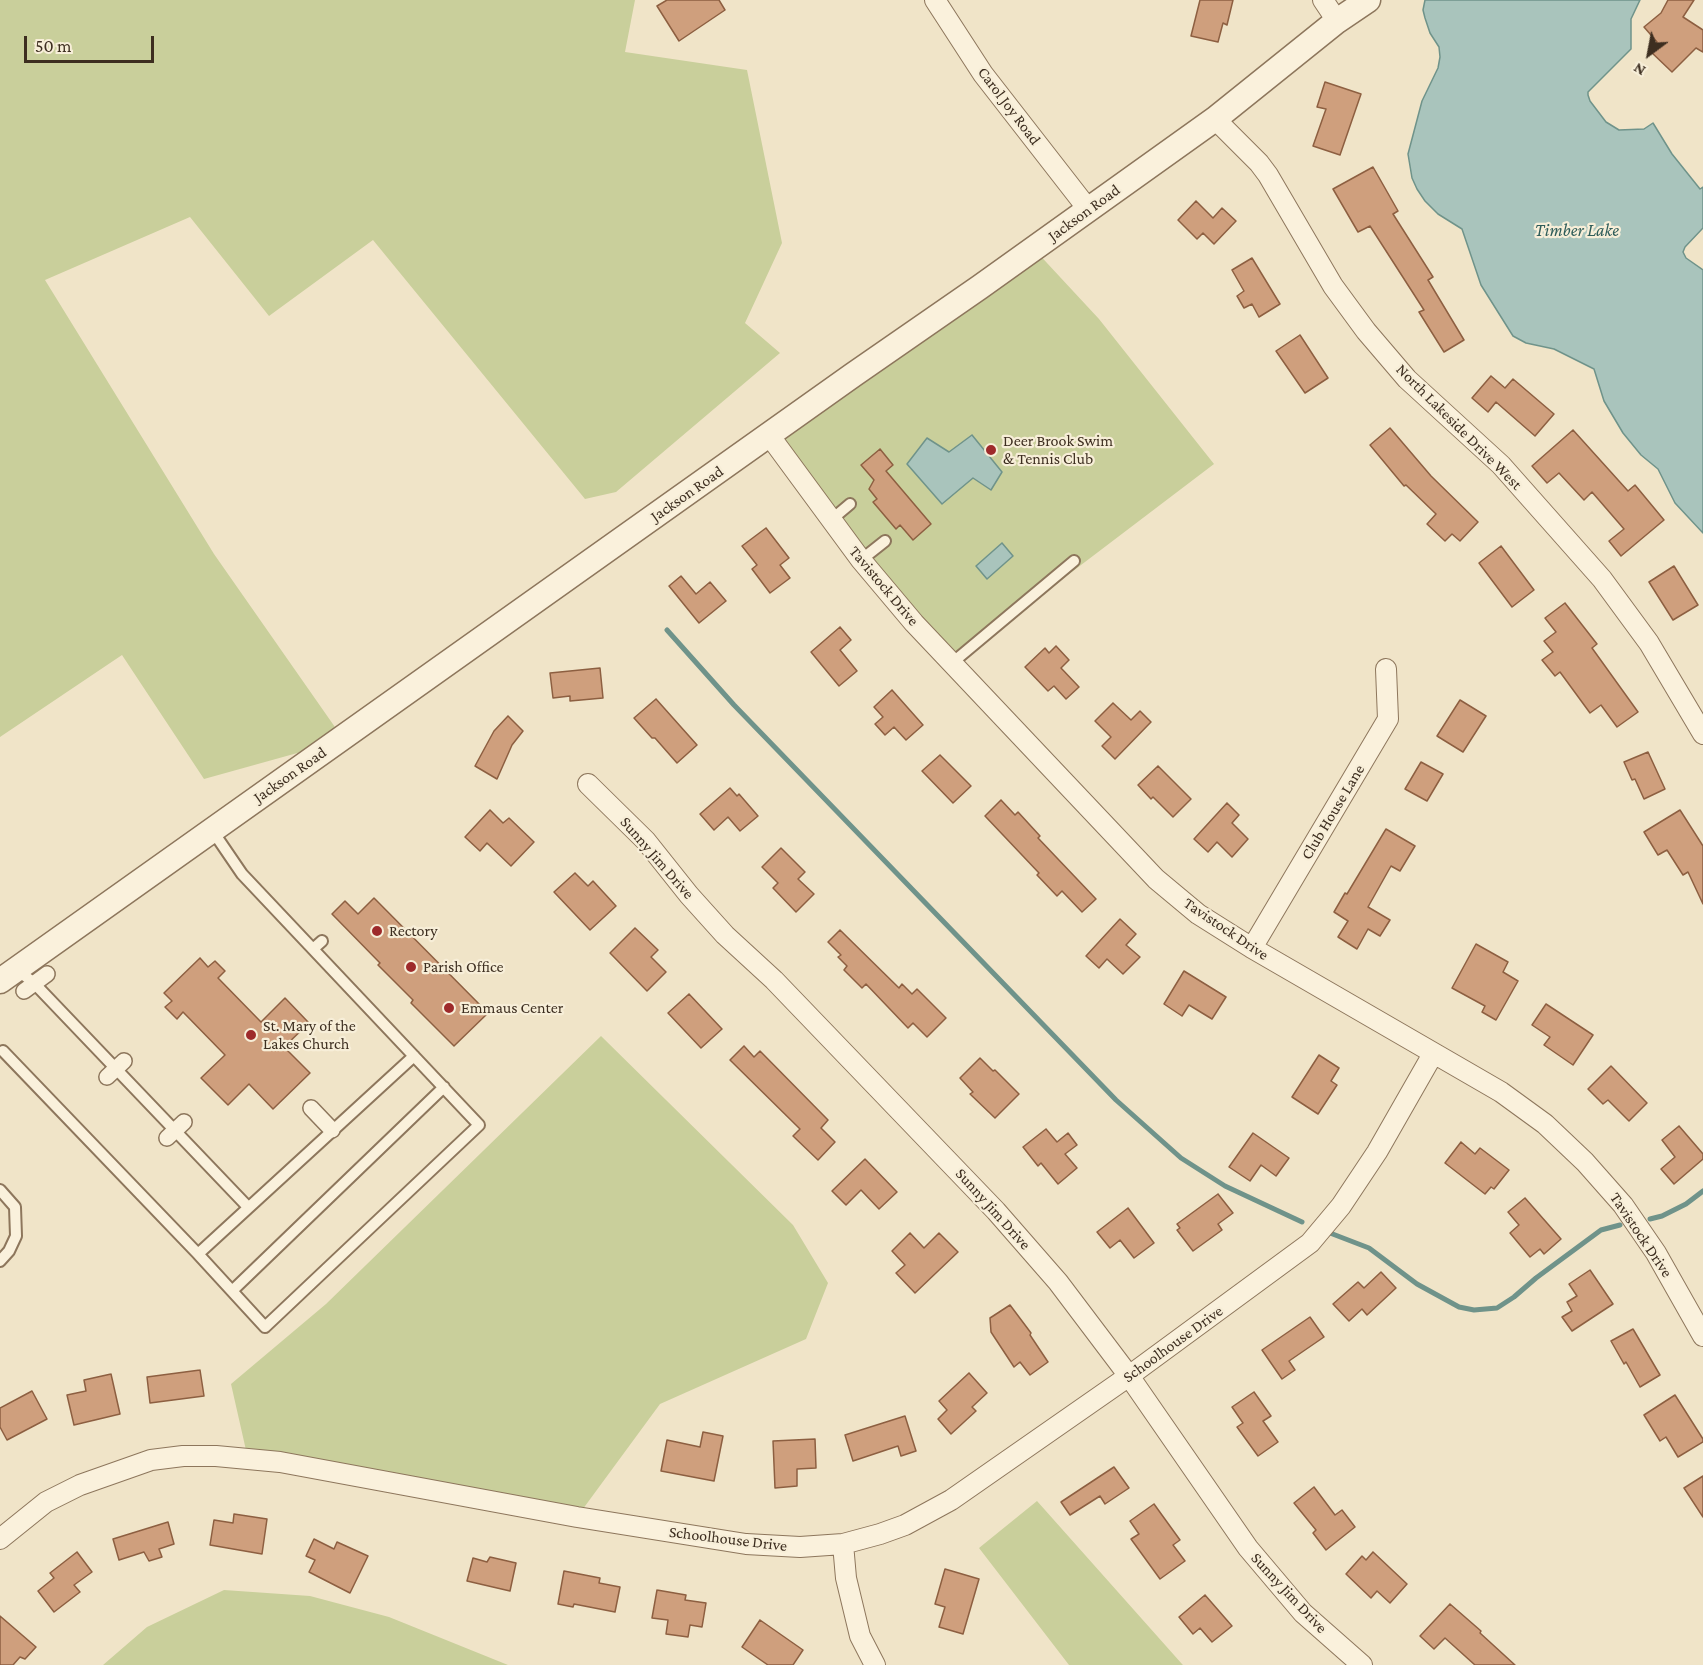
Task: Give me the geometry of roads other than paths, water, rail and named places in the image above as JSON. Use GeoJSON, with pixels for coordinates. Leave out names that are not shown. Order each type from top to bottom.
{"type":"FeatureCollection","features":[{"type":"Feature","properties":{"kind":"street","name":"Carol Joy Road"},"geometry":{"type":"LineString","coordinates":[[935,0],[983,74],[1088,209]]}},
{"type":"Feature","properties":{"kind":"street"},"geometry":{"type":"LineString","coordinates":[[1323,0],[1337,21]]}},
{"type":"Feature","properties":{"kind":"street","name":"Jackson Road"},"geometry":{"type":"LineString","coordinates":[[19,981],[212,830],[1215,119],[1337,21],[1368,0]]}},
{"type":"Feature","properties":{"kind":"street","name":"North Lakeside Drive West"},"geometry":{"type":"LineString","coordinates":[[1215,119],[1268,175],[1333,286],[1366,331],[1407,379],[1501,465],[1602,579],[1649,643],[1703,734]]}},
{"type":"Feature","properties":{"kind":"street","name":"Tavistock Drive"},"geometry":{"type":"LineString","coordinates":[[769,435],[861,560],[914,623],[1156,879],[1198,914],[1252,948],[1501,1092],[1545,1124],[1623,1204],[1656,1253],[1703,1336]]}},
{"type":"Feature","properties":{"kind":"street","name":"Club House Lane"},"geometry":{"type":"LineString","coordinates":[[1252,948],[1388,719],[1386,669]]}},
{"type":"Feature","properties":{"kind":"street","name":"Sunny Jim Drive"},"geometry":{"type":"LineString","coordinates":[[588,783],[646,841],[688,895],[725,935],[774,980],[996,1210],[1058,1282],[1130,1376],[1248,1548],[1303,1613],[1362,1665]]}},
{"type":"Feature","properties":{"kind":"street"},"geometry":{"type":"LineString","coordinates":[[19,981],[48,974]]}},
{"type":"Feature","properties":{"kind":"street","name":"Schoolhouse Drive"},"geometry":{"type":"LineString","coordinates":[[0,1539],[46,1502],[80,1485],[151,1461],[183,1456],[216,1456],[280,1462],[577,1517],[746,1544],[800,1547],[843,1544],[905,1525],[930,1513],[1130,1376],[1310,1243],[1341,1206],[1377,1152],[1433,1054]]}},
{"type":"Feature","properties":{"kind":"street"},"geometry":{"type":"LineString","coordinates":[[311,1108],[332,1130]]}},
{"type":"Feature","properties":{"kind":"street"},"geometry":{"type":"LineString","coordinates":[[843,1544],[846,1578],[860,1636],[875,1665]]}},
{"type":"Feature","properties":{"kind":"lane"},"geometry":{"type":"LineString","coordinates":[[831,520],[850,504]]}},
{"type":"Feature","properties":{"kind":"lane"},"geometry":{"type":"LineString","coordinates":[[861,560],[885,541]]}},
{"type":"Feature","properties":{"kind":"lane"},"geometry":{"type":"LineString","coordinates":[[952,663],[1074,561]]}},
{"type":"Feature","properties":{"kind":"lane"},"geometry":{"type":"LineString","coordinates":[[3,1052],[198,1254],[265,1327],[479,1125],[242,874],[212,830]]}},
{"type":"Feature","properties":{"kind":"lane"},"geometry":{"type":"LineString","coordinates":[[313,949],[322,941]]}},
{"type":"Feature","properties":{"kind":"lane"},"geometry":{"type":"LineString","coordinates":[[19,981],[116,1069],[248,1207]]}},
{"type":"Feature","properties":{"kind":"lane"},"geometry":{"type":"LineString","coordinates":[[198,1254],[414,1056]]}},
{"type":"Feature","properties":{"kind":"lane"},"geometry":{"type":"LineString","coordinates":[[232,1291],[444,1088]]}},
{"type":"Feature","properties":{"kind":"lane"},"geometry":{"type":"LineString","coordinates":[[0,1190],[15,1207],[16,1236],[9,1251],[0,1261]]}},
{"type":"Feature","properties":{"kind":"water","name":"Timber Lake"},"geometry":{"type":"Polygon","coordinates":[[[1425,0],[1640,0],[1631,19],[1631,49],[1588,92],[1588,95],[1606,122],[1619,130],[1644,129],[1653,123],[1672,154],[1700,189],[1703,187],[1703,228],[1683,252],[1686,258],[1703,270],[1703,533],[1675,503],[1658,469],[1641,455],[1623,433],[1604,401],[1594,369],[1554,349],[1526,343],[1513,336],[1481,285],[1462,229],[1438,214],[1417,189],[1412,178],[1408,154],[1422,101],[1438,68],[1440,57],[1439,47],[1430,33],[1425,18],[1423,10],[1425,0]]]}},
{"type":"Feature","properties":{"kind":"water"},"geometry":{"type":"Polygon","coordinates":[[[972,435],[1002,472],[991,490],[973,478],[942,504],[907,464],[927,438],[949,452],[972,435]]]}},
{"type":"Feature","properties":{"kind":"water"},"geometry":{"type":"Polygon","coordinates":[[[1002,543],[1013,556],[987,579],[976,566],[1002,543]]]}},
{"type":"Feature","properties":{"kind":"waterway"},"geometry":{"type":"LineString","coordinates":[[667,630],[734,705],[1116,1100],[1181,1158],[1225,1186],[1302,1222]]}},
{"type":"Feature","properties":{"kind":"waterway"},"geometry":{"type":"LineString","coordinates":[[1650,1219],[1662,1216],[1686,1204],[1703,1191]]}},
{"type":"Feature","properties":{"kind":"waterway"},"geometry":{"type":"LineString","coordinates":[[1330,1233],[1369,1248],[1417,1284],[1459,1307],[1474,1310],[1497,1308],[1601,1230],[1620,1225]]}},
{"type":"Feature","properties":{"kind":"place","name":"Deer Brook Swim & Tennis Club"},"geometry":{"type":"Point","coordinates":[991,450]}},
{"type":"Feature","properties":{"kind":"place","name":"Rectory"},"geometry":{"type":"Point","coordinates":[377,931]}},
{"type":"Feature","properties":{"kind":"place","name":"Parish Office"},"geometry":{"type":"Point","coordinates":[411,967]}},
{"type":"Feature","properties":{"kind":"place","name":"Emmaus Center"},"geometry":{"type":"Point","coordinates":[449,1008]}},
{"type":"Feature","properties":{"kind":"place","name":"St. Mary of the Lakes Church"},"geometry":{"type":"Point","coordinates":[251,1035]}}]}
